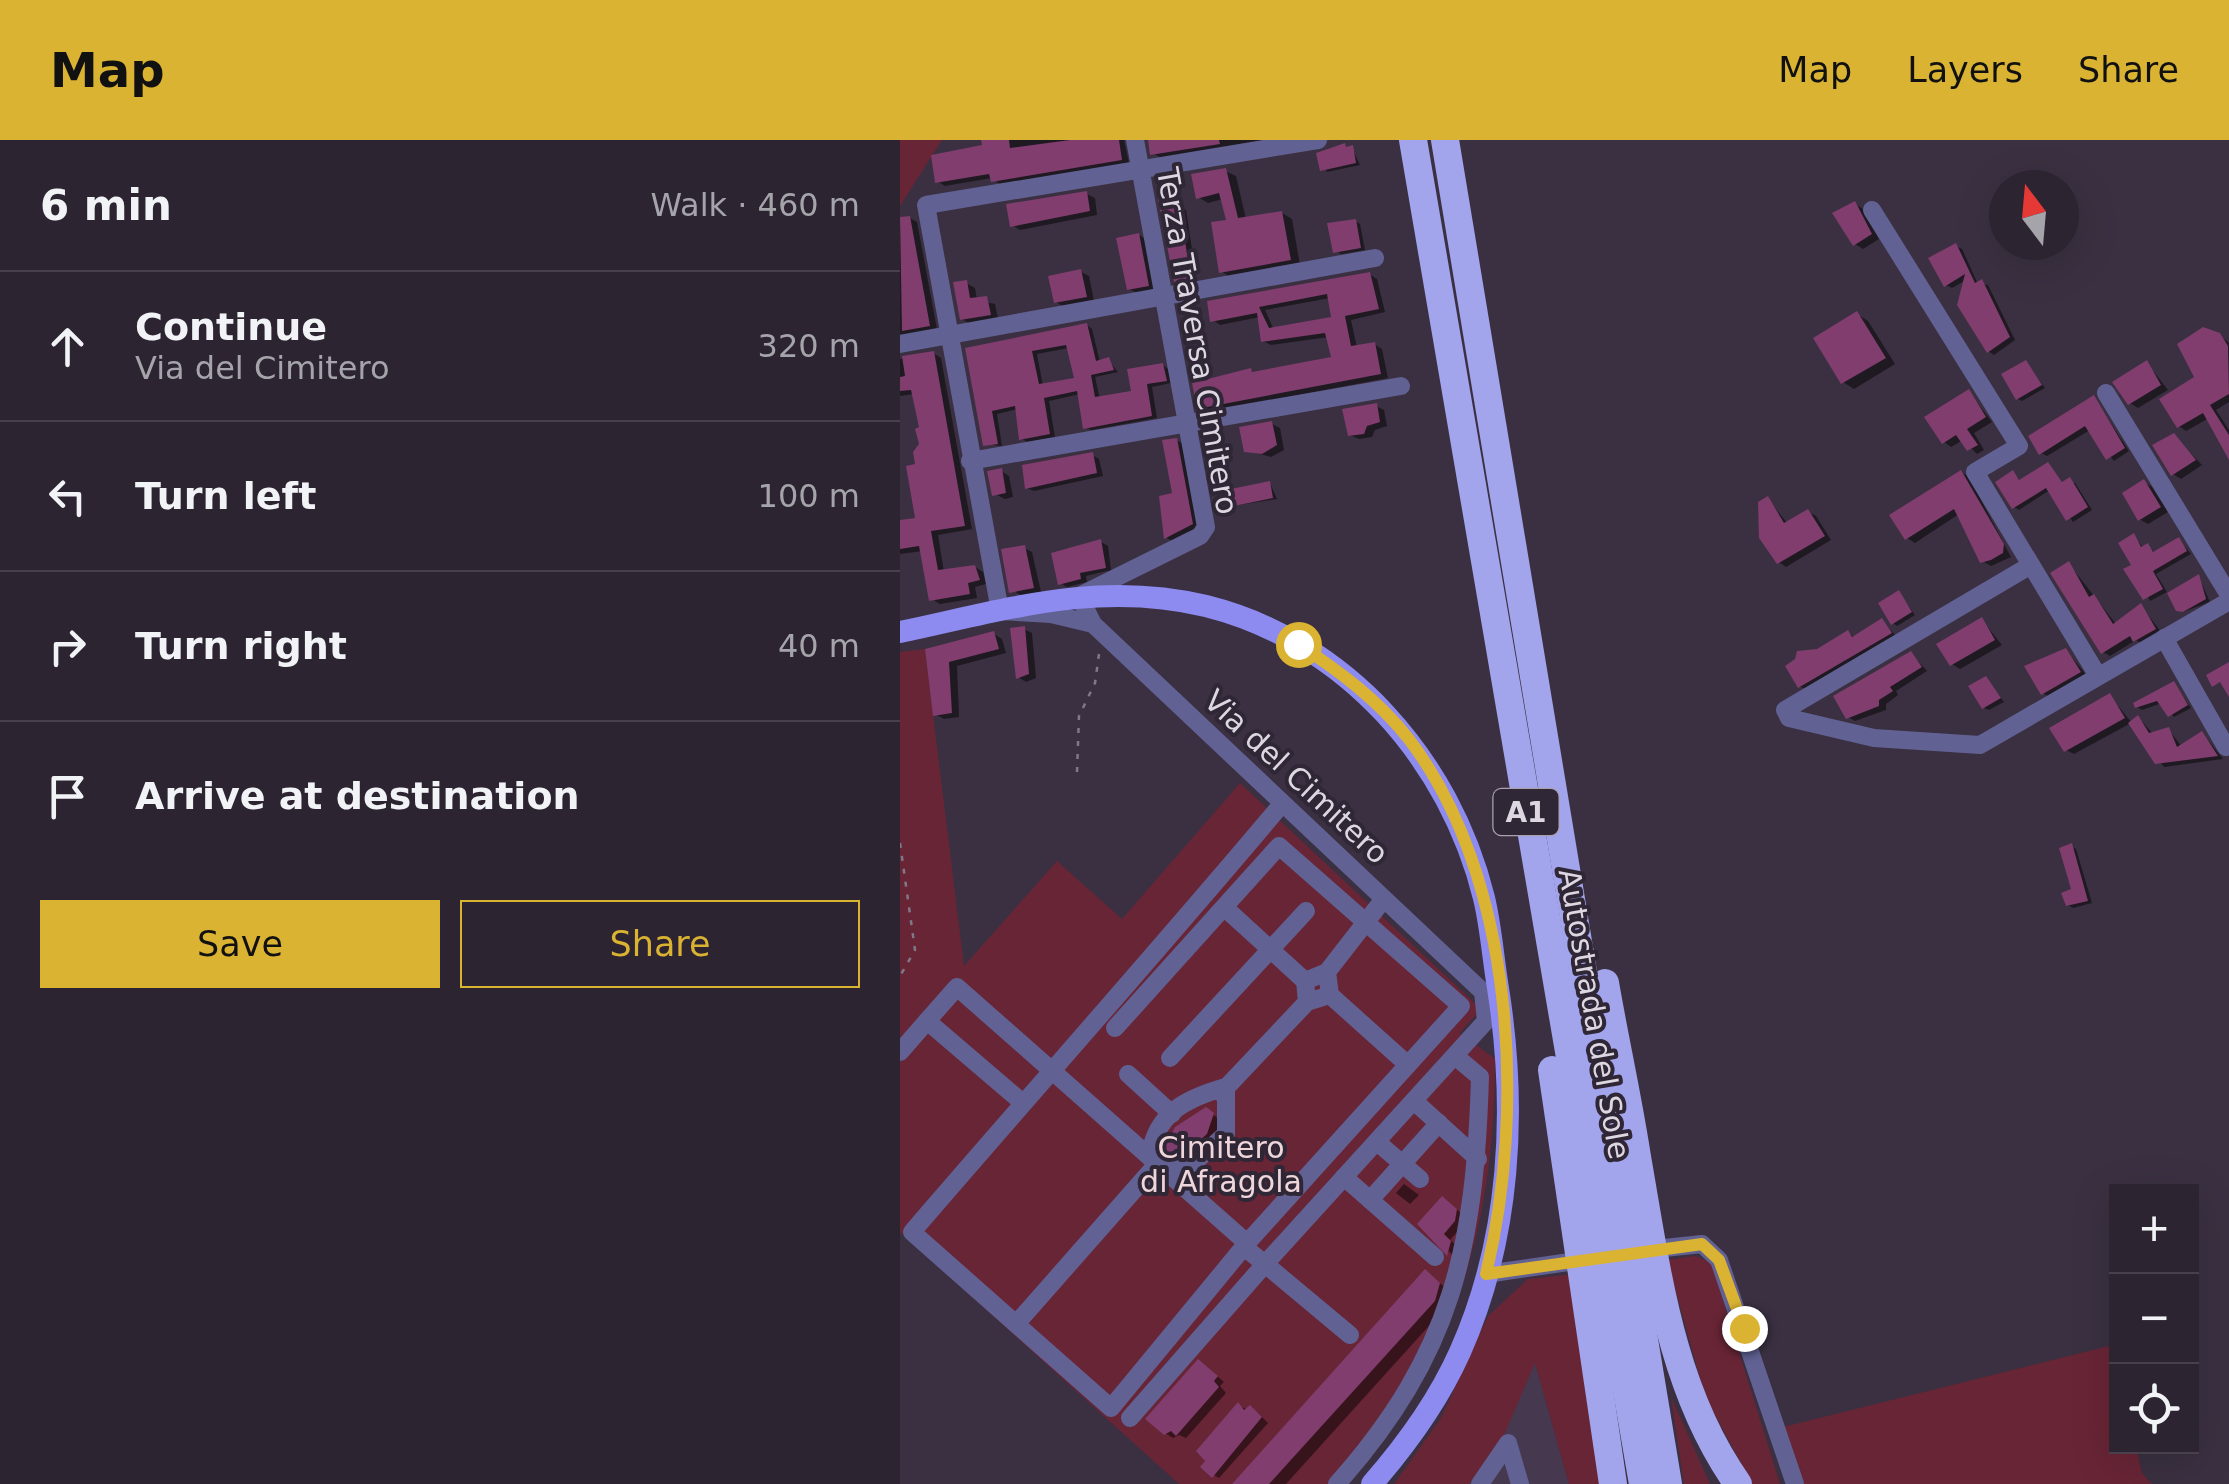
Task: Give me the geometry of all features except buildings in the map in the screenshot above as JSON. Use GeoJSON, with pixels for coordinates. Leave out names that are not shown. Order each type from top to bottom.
{"type":"FeatureCollection","features":[{"type":"Feature","properties":{"kind":"highway","name":"Autostrada del Sole"},"geometry":{"type":"LineString","coordinates":[[1413,140],[1484,573],[1643,1484]]}},
{"type":"Feature","properties":{"kind":"highway","name":"Autostrada del Sole"},"geometry":{"type":"LineString","coordinates":[[1445,140],[1668,1484]]}},
{"type":"Feature","properties":{"kind":"highway"},"geometry":{"type":"LineString","coordinates":[[1484,573],[1613,1484]]}},
{"type":"Feature","properties":{"kind":"highway"},"geometry":{"type":"LineString","coordinates":[[1539,705],[1589,895],[1666,1316],[1686,1390],[1715,1452],[1738,1484]]}},
{"type":"Feature","properties":{"kind":"main road"},"geometry":{"type":"LineString","coordinates":[[900,632],[1048,598],[1080,596],[1166,598],[1259,624],[1342,673],[1378,704],[1430,770],[1452,809],[1484,899],[1504,1028],[1508,1156],[1486,1274],[1460,1350],[1437,1395],[1372,1484]]}},
{"type":"Feature","properties":{"kind":"street","name":"Terza Traversa Cimitero"},"geometry":{"type":"LineString","coordinates":[[1080,596],[1200,536],[1206,528],[1135,140]]}},
{"type":"Feature","properties":{"kind":"street"},"geometry":{"type":"LineString","coordinates":[[1098,628],[1050,614],[1000,611],[946,336],[926,205],[1318,140]]}},
{"type":"Feature","properties":{"kind":"street"},"geometry":{"type":"LineString","coordinates":[[1872,210],[2018,446],[1976,472],[2098,676]]}},
{"type":"Feature","properties":{"kind":"street"},"geometry":{"type":"LineString","coordinates":[[900,344],[1376,258]]}},
{"type":"Feature","properties":{"kind":"street"},"geometry":{"type":"LineString","coordinates":[[970,461],[1401,386]]}},
{"type":"Feature","properties":{"kind":"street"},"geometry":{"type":"LineString","coordinates":[[2031,565],[1785,710],[1789,718],[1874,738],[1980,745],[2229,598],[2106,393]]}},
{"type":"Feature","properties":{"kind":"street","name":"Via del Cimitero"},"geometry":{"type":"LineString","coordinates":[[1080,596],[1098,628],[1482,992],[1486,1022],[1455,1056]]}},
{"type":"Feature","properties":{"kind":"street"},"geometry":{"type":"LineString","coordinates":[[2164,638],[2226,747]]}},
{"type":"Feature","properties":{"kind":"street"},"geometry":{"type":"LineString","coordinates":[[1115,1028],[1279,846],[1460,1006],[1246,1245],[1111,1408],[912,1232],[1281,805]]}},
{"type":"Feature","properties":{"kind":"street"},"geometry":{"type":"LineString","coordinates":[[1305,981],[1327,972],[1383,900]]}},
{"type":"Feature","properties":{"kind":"street"},"geometry":{"type":"LineString","coordinates":[[1225,908],[1305,981],[1307,1002]]}},
{"type":"Feature","properties":{"kind":"street"},"geometry":{"type":"LineString","coordinates":[[1170,1058],[1306,912]]}},
{"type":"Feature","properties":{"kind":"street"},"geometry":{"type":"LineString","coordinates":[[1327,972],[1330,994],[1408,1064]]}},
{"type":"Feature","properties":{"kind":"street"},"geometry":{"type":"LineString","coordinates":[[900,1052],[958,988],[1265,1264],[1350,1335]]}},
{"type":"Feature","properties":{"kind":"street"},"geometry":{"type":"LineString","coordinates":[[1211,1104],[1307,1002],[1330,994]]}},
{"type":"Feature","properties":{"kind":"street"},"geometry":{"type":"LineString","coordinates":[[927,1021],[1023,1103]]}},
{"type":"Feature","properties":{"kind":"street"},"geometry":{"type":"LineString","coordinates":[[1130,1418],[1455,1056],[1480,1078],[1478,1158],[1469,1229],[1448,1310],[1423,1365],[1381,1435],[1338,1484]]}},
{"type":"Feature","properties":{"kind":"street"},"geometry":{"type":"LineString","coordinates":[[1128,1074],[1172,1114]]}},
{"type":"Feature","properties":{"kind":"street"},"geometry":{"type":"LineString","coordinates":[[1157,1164],[1190,1166],[1226,1134],[1226,1087]]}},
{"type":"Feature","properties":{"kind":"street"},"geometry":{"type":"LineString","coordinates":[[1016,1324],[1157,1164],[1153,1133],[1190,1097],[1226,1087]]}},
{"type":"Feature","properties":{"kind":"street"},"geometry":{"type":"LineString","coordinates":[[1414,1101],[1478,1158]]}},
{"type":"Feature","properties":{"kind":"street"},"geometry":{"type":"LineString","coordinates":[[1370,1200],[1438,1123]]}},
{"type":"Feature","properties":{"kind":"street"},"geometry":{"type":"LineString","coordinates":[[1377,1142],[1420,1178]]}},
{"type":"Feature","properties":{"kind":"street"},"geometry":{"type":"LineString","coordinates":[[1344,1177],[1435,1258]]}},
{"type":"Feature","properties":{"kind":"street"},"geometry":{"type":"LineString","coordinates":[[1486,1274],[1690,1242],[1710,1247],[1719,1260],[1796,1484]]}},
{"type":"Feature","properties":{"kind":"street"},"geometry":{"type":"LineString","coordinates":[[1480,1484],[1508,1443],[1520,1484]]}},
{"type":"Feature","properties":{"kind":"path"},"geometry":{"type":"LineString","coordinates":[[1077,772],[1079,716],[1095,683],[1098,628]]}},
{"type":"Feature","properties":{"kind":"path"},"geometry":{"type":"LineString","coordinates":[[900,843],[916,950],[900,976]]}},
{"type":"Feature","properties":{"kind":"shaded area"},"geometry":{"type":"Polygon","coordinates":[[[1535,1362],[1569,1484],[1425,1484],[1535,1362]]]}},
{"type":"Feature","properties":{"kind":"green space"},"geometry":{"type":"Polygon","coordinates":[[[900,140],[942,140],[900,206],[900,140]]]}},
{"type":"Feature","properties":{"kind":"green space","name":"Cimitero di Afragola"},"geometry":{"type":"Polygon","coordinates":[[[925,649],[964,966],[1057,861],[1122,919],[1240,783],[1481,1009],[1460,1033],[1495,1059],[1493,1119],[1477,1233],[1462,1287],[1415,1389],[1345,1484],[1179,1484],[900,1232],[900,652],[925,649]]]}},
{"type":"Feature","properties":{"kind":"green space"},"geometry":{"type":"Polygon","coordinates":[[[1695,1256],[1711,1262],[1780,1484],[1752,1484],[1705,1396],[1667,1260],[1695,1256]]]}},
{"type":"Feature","properties":{"kind":"green space"},"geometry":{"type":"Polygon","coordinates":[[[1574,1274],[1607,1484],[1569,1484],[1535,1363],[1505,1433],[1469,1484],[1394,1484],[1441,1418],[1488,1316],[1528,1279],[1574,1274]]]}},
{"type":"Feature","properties":{"kind":"green space"},"geometry":{"type":"Polygon","coordinates":[[[2109,1346],[2109,1454],[2138,1454],[2142,1473],[2152,1484],[1804,1484],[1783,1427],[2109,1346]]]}},
{"type":"Feature","properties":{"kind":"green space"},"geometry":{"type":"Polygon","coordinates":[[[1671,1397],[1710,1484],[1684,1484],[1671,1397]]]}},
{"type":"Feature","properties":{"kind":"route"},"geometry":{"type":"LineString","coordinates":[[1298,644],[1342,673],[1378,704],[1406,737],[1452,809],[1484,899],[1502,1011],[1510,1112],[1502,1203],[1486,1274],[1690,1242],[1702,1244],[1710,1247],[1719,1260],[1744,1328]]}}]}
